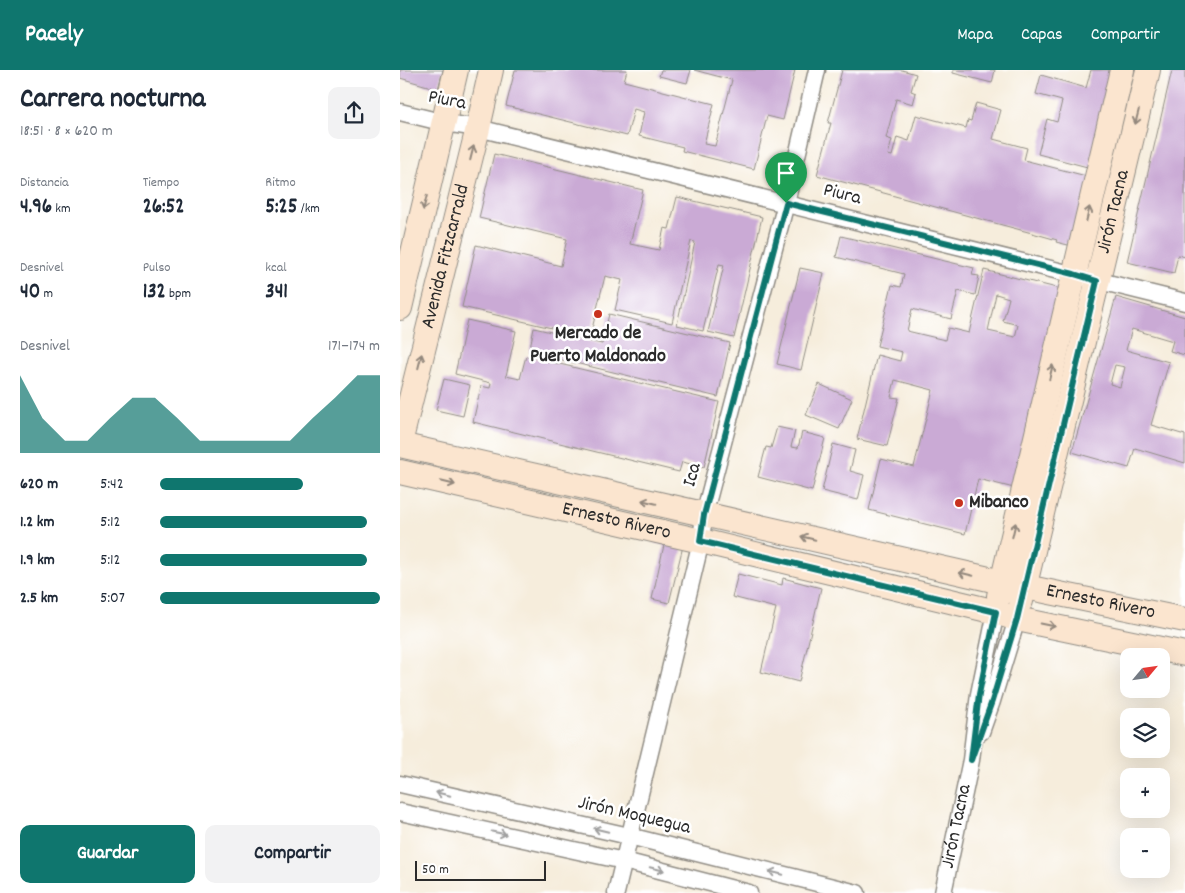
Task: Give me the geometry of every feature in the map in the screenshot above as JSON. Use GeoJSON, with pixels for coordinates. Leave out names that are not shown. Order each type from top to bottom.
{"type":"FeatureCollection","features":[{"type":"Feature","properties":{"kind":"street","name":"Avenida Fitzcarrald"},"geometry":{"type":"LineString","coordinates":[[400,308],[456,70]]}},
{"type":"Feature","properties":{"kind":"street","name":"Avenida Fitzcarrald"},"geometry":{"type":"LineString","coordinates":[[400,444],[491,70]]}},
{"type":"Feature","properties":{"kind":"street","name":"Ica"},"geometry":{"type":"LineString","coordinates":[[616,893],[700,541],[704,515],[786,203],[817,70]]}},
{"type":"Feature","properties":{"kind":"street","name":"Jirón Tacna"},"geometry":{"type":"LineString","coordinates":[[971,760],[992,701],[1074,274],[1122,70]]}},
{"type":"Feature","properties":{"kind":"street","name":"Jirón Tacna"},"geometry":{"type":"LineString","coordinates":[[1013,584],[1097,281],[1148,70]]}},
{"type":"Feature","properties":{"kind":"street","name":"Piura"},"geometry":{"type":"LineString","coordinates":[[400,112],[444,123],[478,128],[1185,302]]}},
{"type":"Feature","properties":{"kind":"street","name":"Ernesto Rivero"},"geometry":{"type":"LineString","coordinates":[[400,444],[704,515],[1013,584],[1185,620]]}},
{"type":"Feature","properties":{"kind":"street","name":"Ernesto Rivero"},"geometry":{"type":"LineString","coordinates":[[400,472],[700,541],[1007,615],[1185,654]]}},
{"type":"Feature","properties":{"kind":"street","name":"Jirón Tacna"},"geometry":{"type":"LineString","coordinates":[[943,893],[971,760],[979,694],[1007,615]]}},
{"type":"Feature","properties":{"kind":"street","name":"Jirón Moquegua"},"geometry":{"type":"LineString","coordinates":[[400,784],[629,836],[858,893]]}},
{"type":"Feature","properties":{"kind":"street"},"geometry":{"type":"LineString","coordinates":[[400,812],[624,860],[749,893]]}},
{"type":"Feature","properties":{"kind":"building"},"geometry":{"type":"Polygon","coordinates":[[[400,70],[443,70],[438,89],[400,78],[400,70]]]}},
{"type":"Feature","properties":{"kind":"building"},"geometry":{"type":"Polygon","coordinates":[[[515,70],[627,70],[624,81],[714,104],[704,144],[715,146],[732,80],[694,70],[795,70],[783,120],[767,116],[754,169],[682,151],[683,147],[639,136],[644,112],[634,109],[627,136],[506,106],[515,70]]]}},
{"type":"Feature","properties":{"kind":"building"},"geometry":{"type":"Polygon","coordinates":[[[661,70],[691,70],[687,83],[659,76],[661,70]]]}},
{"type":"Feature","properties":{"kind":"building"},"geometry":{"type":"Polygon","coordinates":[[[842,70],[902,70],[916,74],[911,91],[916,93],[913,104],[896,99],[886,138],[892,140],[888,155],[892,156],[897,137],[909,141],[916,115],[966,128],[968,120],[971,121],[976,103],[1001,110],[993,139],[1027,148],[1024,160],[1094,178],[1076,247],[1056,242],[1057,240],[1043,236],[817,175],[831,123],[828,123],[842,70]]]}},
{"type":"Feature","properties":{"kind":"building"},"geometry":{"type":"Polygon","coordinates":[[[953,70],[995,70],[992,83],[953,73],[953,70]]]}},
{"type":"Feature","properties":{"kind":"building"},"geometry":{"type":"Polygon","coordinates":[[[1091,70],[1120,70],[1095,169],[1038,154],[1047,119],[1057,122],[1062,101],[1036,94],[1041,75],[1086,88],[1091,70]]]}},
{"type":"Feature","properties":{"kind":"building"},"geometry":{"type":"Polygon","coordinates":[[[1172,70],[1185,70],[1185,257],[1178,255],[1174,273],[1127,262],[1172,70]]]}},
{"type":"Feature","properties":{"kind":"building"},"geometry":{"type":"Polygon","coordinates":[[[494,154],[643,190],[630,244],[659,250],[664,228],[669,229],[677,197],[762,217],[734,338],[708,332],[724,265],[719,264],[703,331],[677,325],[695,242],[691,241],[672,323],[615,310],[622,280],[605,276],[590,337],[462,307],[476,245],[561,266],[567,239],[479,218],[494,154]]]}},
{"type":"Feature","properties":{"kind":"building"},"geometry":{"type":"Polygon","coordinates":[[[841,236],[974,268],[972,275],[979,276],[975,295],[958,291],[951,319],[912,309],[907,331],[945,340],[948,328],[969,333],[984,270],[1065,290],[1018,489],[978,479],[965,534],[869,510],[881,459],[914,467],[933,390],[895,380],[891,397],[899,398],[887,446],[857,439],[877,355],[900,361],[902,352],[877,346],[892,285],[901,287],[904,274],[836,257],[841,236]],[[996,294],[988,331],[1015,337],[1018,325],[1003,321],[1009,298],[996,294]]]}},
{"type":"Feature","properties":{"kind":"building"},"geometry":{"type":"Polygon","coordinates":[[[800,268],[824,273],[801,370],[777,364],[800,268]]]}},
{"type":"Feature","properties":{"kind":"building"},"geometry":{"type":"Polygon","coordinates":[[[1116,297],[1185,317],[1185,355],[1170,351],[1173,341],[1132,329],[1126,350],[1169,362],[1151,425],[1185,435],[1185,463],[1135,448],[1129,468],[1072,452],[1116,297]],[[1115,365],[1110,384],[1120,387],[1125,367],[1115,365]]]}},
{"type":"Feature","properties":{"kind":"building"},"geometry":{"type":"Polygon","coordinates":[[[609,314],[730,343],[718,397],[529,352],[534,328],[602,344],[609,314]]]}},
{"type":"Feature","properties":{"kind":"building"},"geometry":{"type":"Polygon","coordinates":[[[467,320],[516,331],[506,376],[520,379],[526,356],[719,402],[704,467],[682,462],[679,472],[473,422],[481,386],[490,388],[491,383],[455,374],[467,320]]]}},
{"type":"Feature","properties":{"kind":"building"},"geometry":{"type":"Polygon","coordinates":[[[444,379],[470,385],[463,416],[436,410],[444,379]]]}},
{"type":"Feature","properties":{"kind":"building"},"geometry":{"type":"Polygon","coordinates":[[[819,384],[852,399],[839,429],[806,415],[819,384]]]}},
{"type":"Feature","properties":{"kind":"building"},"geometry":{"type":"Polygon","coordinates":[[[777,427],[795,431],[791,447],[798,448],[802,432],[825,438],[812,491],[758,477],[766,447],[771,448],[777,427]]]}},
{"type":"Feature","properties":{"kind":"building"},"geometry":{"type":"Polygon","coordinates":[[[833,444],[855,450],[850,471],[864,475],[858,500],[822,491],[833,444]]]}},
{"type":"Feature","properties":{"kind":"building"},"geometry":{"type":"Polygon","coordinates":[[[651,542],[684,542],[669,603],[652,599],[664,545],[651,542]]]}},
{"type":"Feature","properties":{"kind":"building"},"geometry":{"type":"Polygon","coordinates":[[[738,574],[782,585],[783,578],[821,588],[799,682],[761,672],[776,608],[732,597],[738,574]]]}},
{"type":"Feature","properties":{"kind":"place","name":"Mercado de Puerto Maldonado"},"geometry":{"type":"Point","coordinates":[598,314]}},
{"type":"Feature","properties":{"kind":"place","name":"Mibanco"},"geometry":{"type":"Point","coordinates":[959,503]}},
{"type":"Feature","properties":{"kind":"route"},"geometry":{"type":"LineString","coordinates":[[786,203],[1097,281],[1017,619],[992,701],[971,760],[979,694],[996,612],[700,541],[704,515],[786,203]]}}]}
